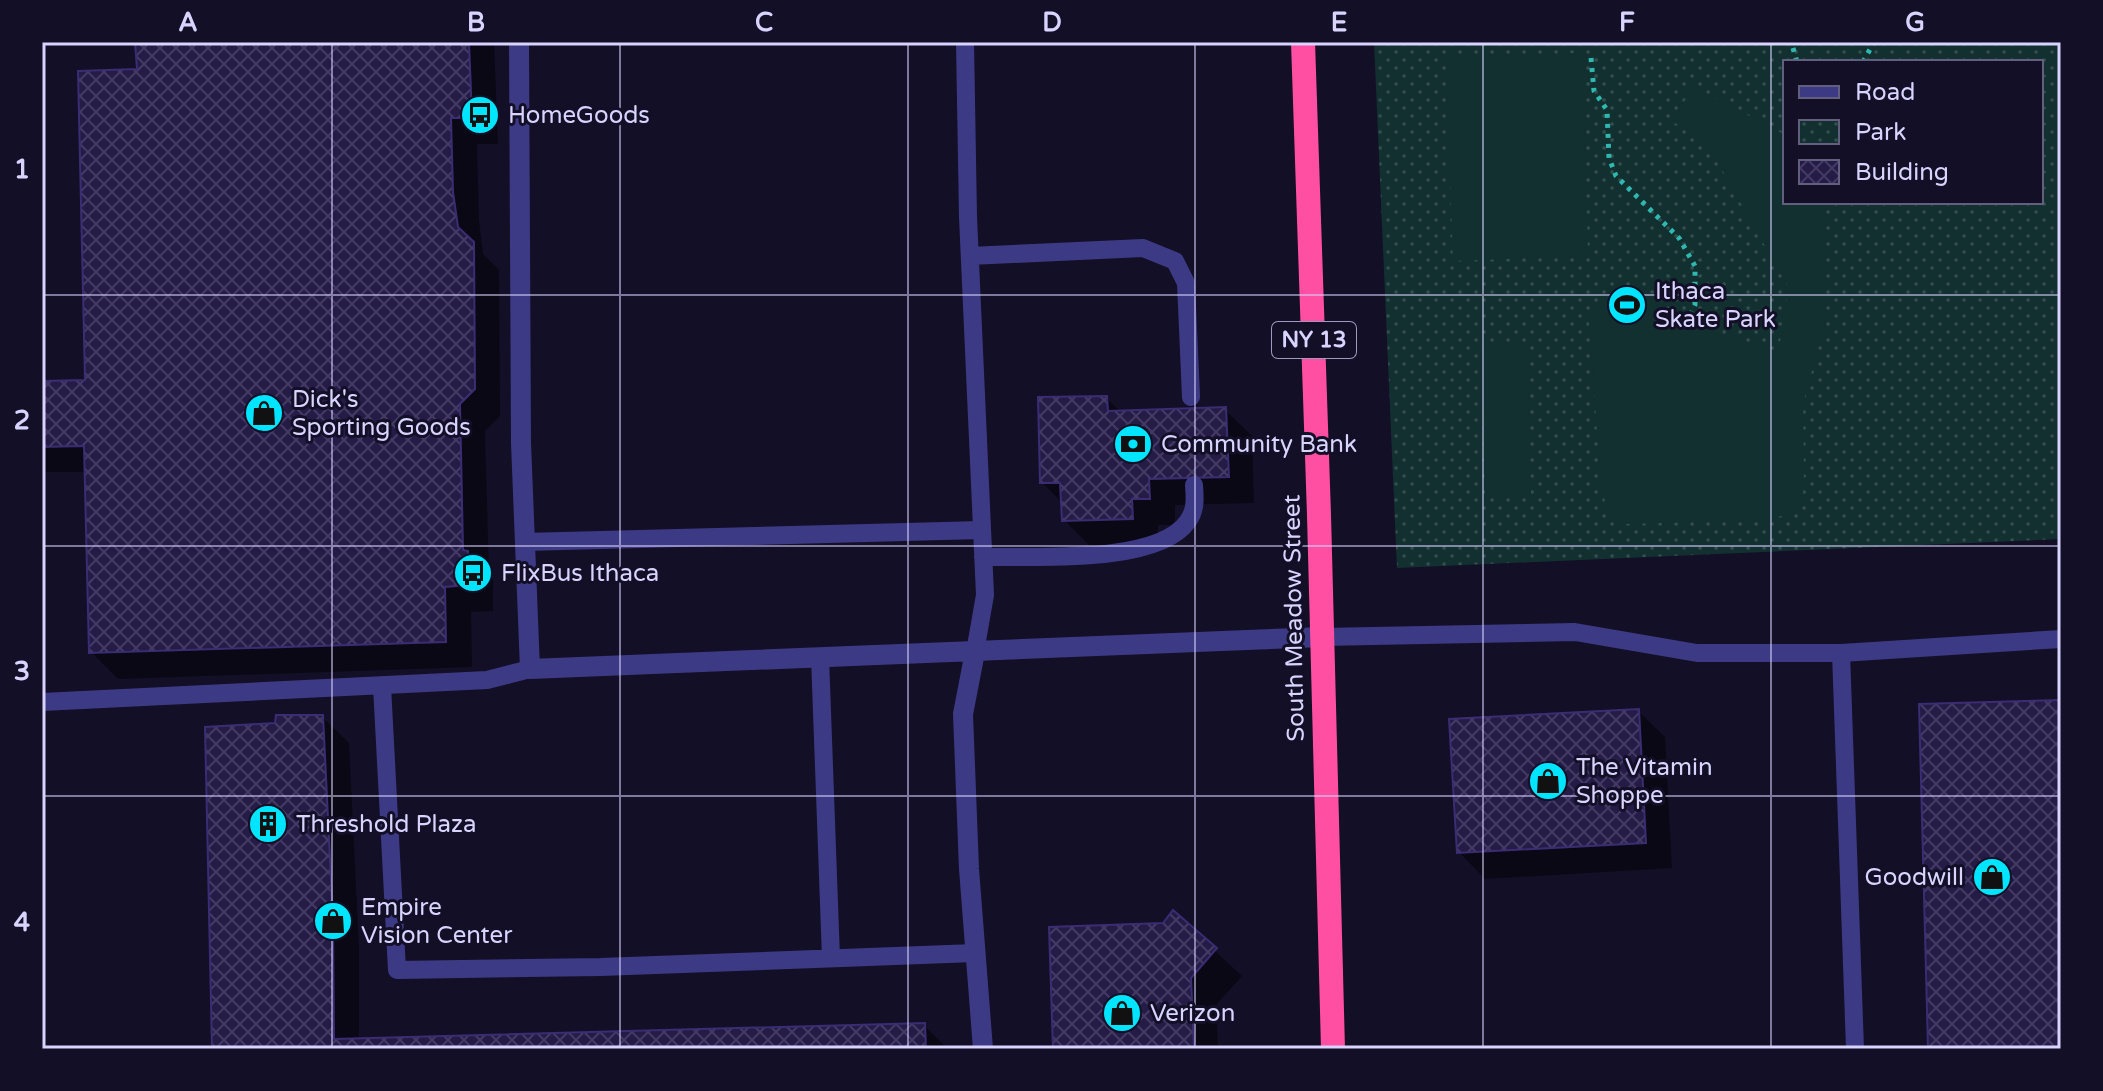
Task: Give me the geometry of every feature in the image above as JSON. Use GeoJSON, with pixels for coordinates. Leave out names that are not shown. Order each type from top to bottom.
{"type":"FeatureCollection","features":[{"type":"Feature","properties":{"kind":"highway","name":"South Meadow Street"},"geometry":{"type":"LineString","coordinates":[[1303,42],[1333,1049]]}},
{"type":"Feature","properties":{"kind":"street"},"geometry":{"type":"LineString","coordinates":[[519,42],[521,443],[530,669],[1322,637]]}},
{"type":"Feature","properties":{"kind":"street"},"geometry":{"type":"LineString","coordinates":[[975,652],[963,714],[983,1049]]}},
{"type":"Feature","properties":{"kind":"lane"},"geometry":{"type":"LineString","coordinates":[[965,42],[970,256],[985,595],[975,652]]}},
{"type":"Feature","properties":{"kind":"lane"},"geometry":{"type":"LineString","coordinates":[[970,256],[1143,248],[1175,261],[1186,283],[1191,397]]}},
{"type":"Feature","properties":{"kind":"lane"},"geometry":{"type":"LineString","coordinates":[[983,557],[1099,555],[1143,550],[1172,536],[1187,523],[1195,506],[1194,485]]}},
{"type":"Feature","properties":{"kind":"lane"},"geometry":{"type":"LineString","coordinates":[[524,542],[981,530]]}},
{"type":"Feature","properties":{"kind":"lane"},"geometry":{"type":"LineString","coordinates":[[1322,637],[1575,632],[1697,653],[1841,653],[2061,639]]}},
{"type":"Feature","properties":{"kind":"lane"},"geometry":{"type":"LineString","coordinates":[[1841,653],[1855,1049]]}},
{"type":"Feature","properties":{"kind":"lane"},"geometry":{"type":"LineString","coordinates":[[820,657],[831,958]]}},
{"type":"Feature","properties":{"kind":"lane"},"geometry":{"type":"LineString","coordinates":[[42,702],[487,680],[530,669]]}},
{"type":"Feature","properties":{"kind":"lane"},"geometry":{"type":"LineString","coordinates":[[382,686],[397,970],[601,967],[975,953]]}},
{"type":"Feature","properties":{"kind":"path"},"geometry":{"type":"LineString","coordinates":[[1864,60],[1873,44]]}},
{"type":"Feature","properties":{"kind":"path"},"geometry":{"type":"LineString","coordinates":[[1793,48],[1796,60]]}},
{"type":"Feature","properties":{"kind":"path"},"geometry":{"type":"LineString","coordinates":[[1591,58],[1594,91],[1607,110],[1609,158],[1616,176],[1679,238],[1695,266],[1695,305],[1688,320]]}},
{"type":"Feature","properties":{"kind":"green space"},"geometry":{"type":"Polygon","coordinates":[[[1374,42],[2061,42],[2061,539],[1397,568],[1374,42]]]}},
{"type":"Feature","properties":{"kind":"green space"},"geometry":{"type":"Polygon","coordinates":[[[1582,53],[1588,256],[1453,261],[1446,57],[1582,53]]]}},
{"type":"Feature","properties":{"kind":"green space","name":"Ithaca Skate Park"},"geometry":{"type":"Polygon","coordinates":[[[1693,86],[1783,134],[1783,204],[1826,204],[1826,318],[1803,404],[1804,488],[1798,510],[1769,520],[1624,524],[1606,508],[1600,472],[1589,322],[1601,301],[1616,290],[1634,289],[1673,315],[1777,352],[1786,319],[1787,285],[1704,138],[1673,122],[1693,86]]]}},
{"type":"Feature","properties":{"kind":"green space"},"geometry":{"type":"Polygon","coordinates":[[[1527,345],[1531,494],[1485,496],[1480,346],[1527,345]]]}},
{"type":"Feature","properties":{"kind":"building"},"geometry":{"type":"Polygon","coordinates":[[[135,42],[469,42],[472,118],[451,118],[453,192],[458,227],[474,242],[475,389],[460,404],[463,550],[468,551],[467,585],[445,587],[446,642],[89,653],[84,446],[42,447],[42,381],[85,380],[78,71],[137,69],[135,42]]]}},
{"type":"Feature","properties":{"kind":"building","name":"Community Bank"},"geometry":{"type":"Polygon","coordinates":[[[1107,396],[1108,411],[1226,407],[1229,477],[1149,479],[1150,499],[1132,499],[1133,519],[1062,521],[1060,483],[1040,483],[1038,397],[1107,396]]]}},
{"type":"Feature","properties":{"kind":"building","name":"Goodwill"},"geometry":{"type":"Polygon","coordinates":[[[2061,700],[2061,1049],[1928,1049],[1919,704],[2061,700]]]}},
{"type":"Feature","properties":{"kind":"building","name":"The Vitamin Shoppe"},"geometry":{"type":"Polygon","coordinates":[[[1639,709],[1646,843],[1457,853],[1449,719],[1639,709]]]}},
{"type":"Feature","properties":{"kind":"building","name":"Threshold Plaza"},"geometry":{"type":"Polygon","coordinates":[[[276,715],[323,715],[333,921],[334,1039],[925,1023],[926,1049],[212,1049],[205,727],[275,723],[276,715]]]}},
{"type":"Feature","properties":{"kind":"building","name":"Verizon"},"geometry":{"type":"Polygon","coordinates":[[[1173,910],[1217,948],[1191,978],[1194,1049],[1053,1049],[1049,927],[1163,923],[1173,910]]]}},
{"type":"Feature","properties":{"kind":"place","name":"HomeGoods"},"geometry":{"type":"Point","coordinates":[480,115]}},
{"type":"Feature","properties":{"kind":"place","name":"Ithaca Skate Park"},"geometry":{"type":"Point","coordinates":[1627,305]}},
{"type":"Feature","properties":{"kind":"place","name":"Dick's Sporting Goods"},"geometry":{"type":"Point","coordinates":[264,413]}},
{"type":"Feature","properties":{"kind":"place","name":"Community Bank"},"geometry":{"type":"Point","coordinates":[1133,444]}},
{"type":"Feature","properties":{"kind":"place","name":"FlixBus Ithaca"},"geometry":{"type":"Point","coordinates":[473,573]}},
{"type":"Feature","properties":{"kind":"place","name":"The Vitamin Shoppe"},"geometry":{"type":"Point","coordinates":[1548,781]}},
{"type":"Feature","properties":{"kind":"place","name":"Threshold Plaza"},"geometry":{"type":"Point","coordinates":[268,824]}},
{"type":"Feature","properties":{"kind":"place","name":"Goodwill"},"geometry":{"type":"Point","coordinates":[1992,877]}},
{"type":"Feature","properties":{"kind":"place","name":"Empire Vision Center"},"geometry":{"type":"Point","coordinates":[333,921]}},
{"type":"Feature","properties":{"kind":"place","name":"Verizon"},"geometry":{"type":"Point","coordinates":[1122,1013]}}]}
